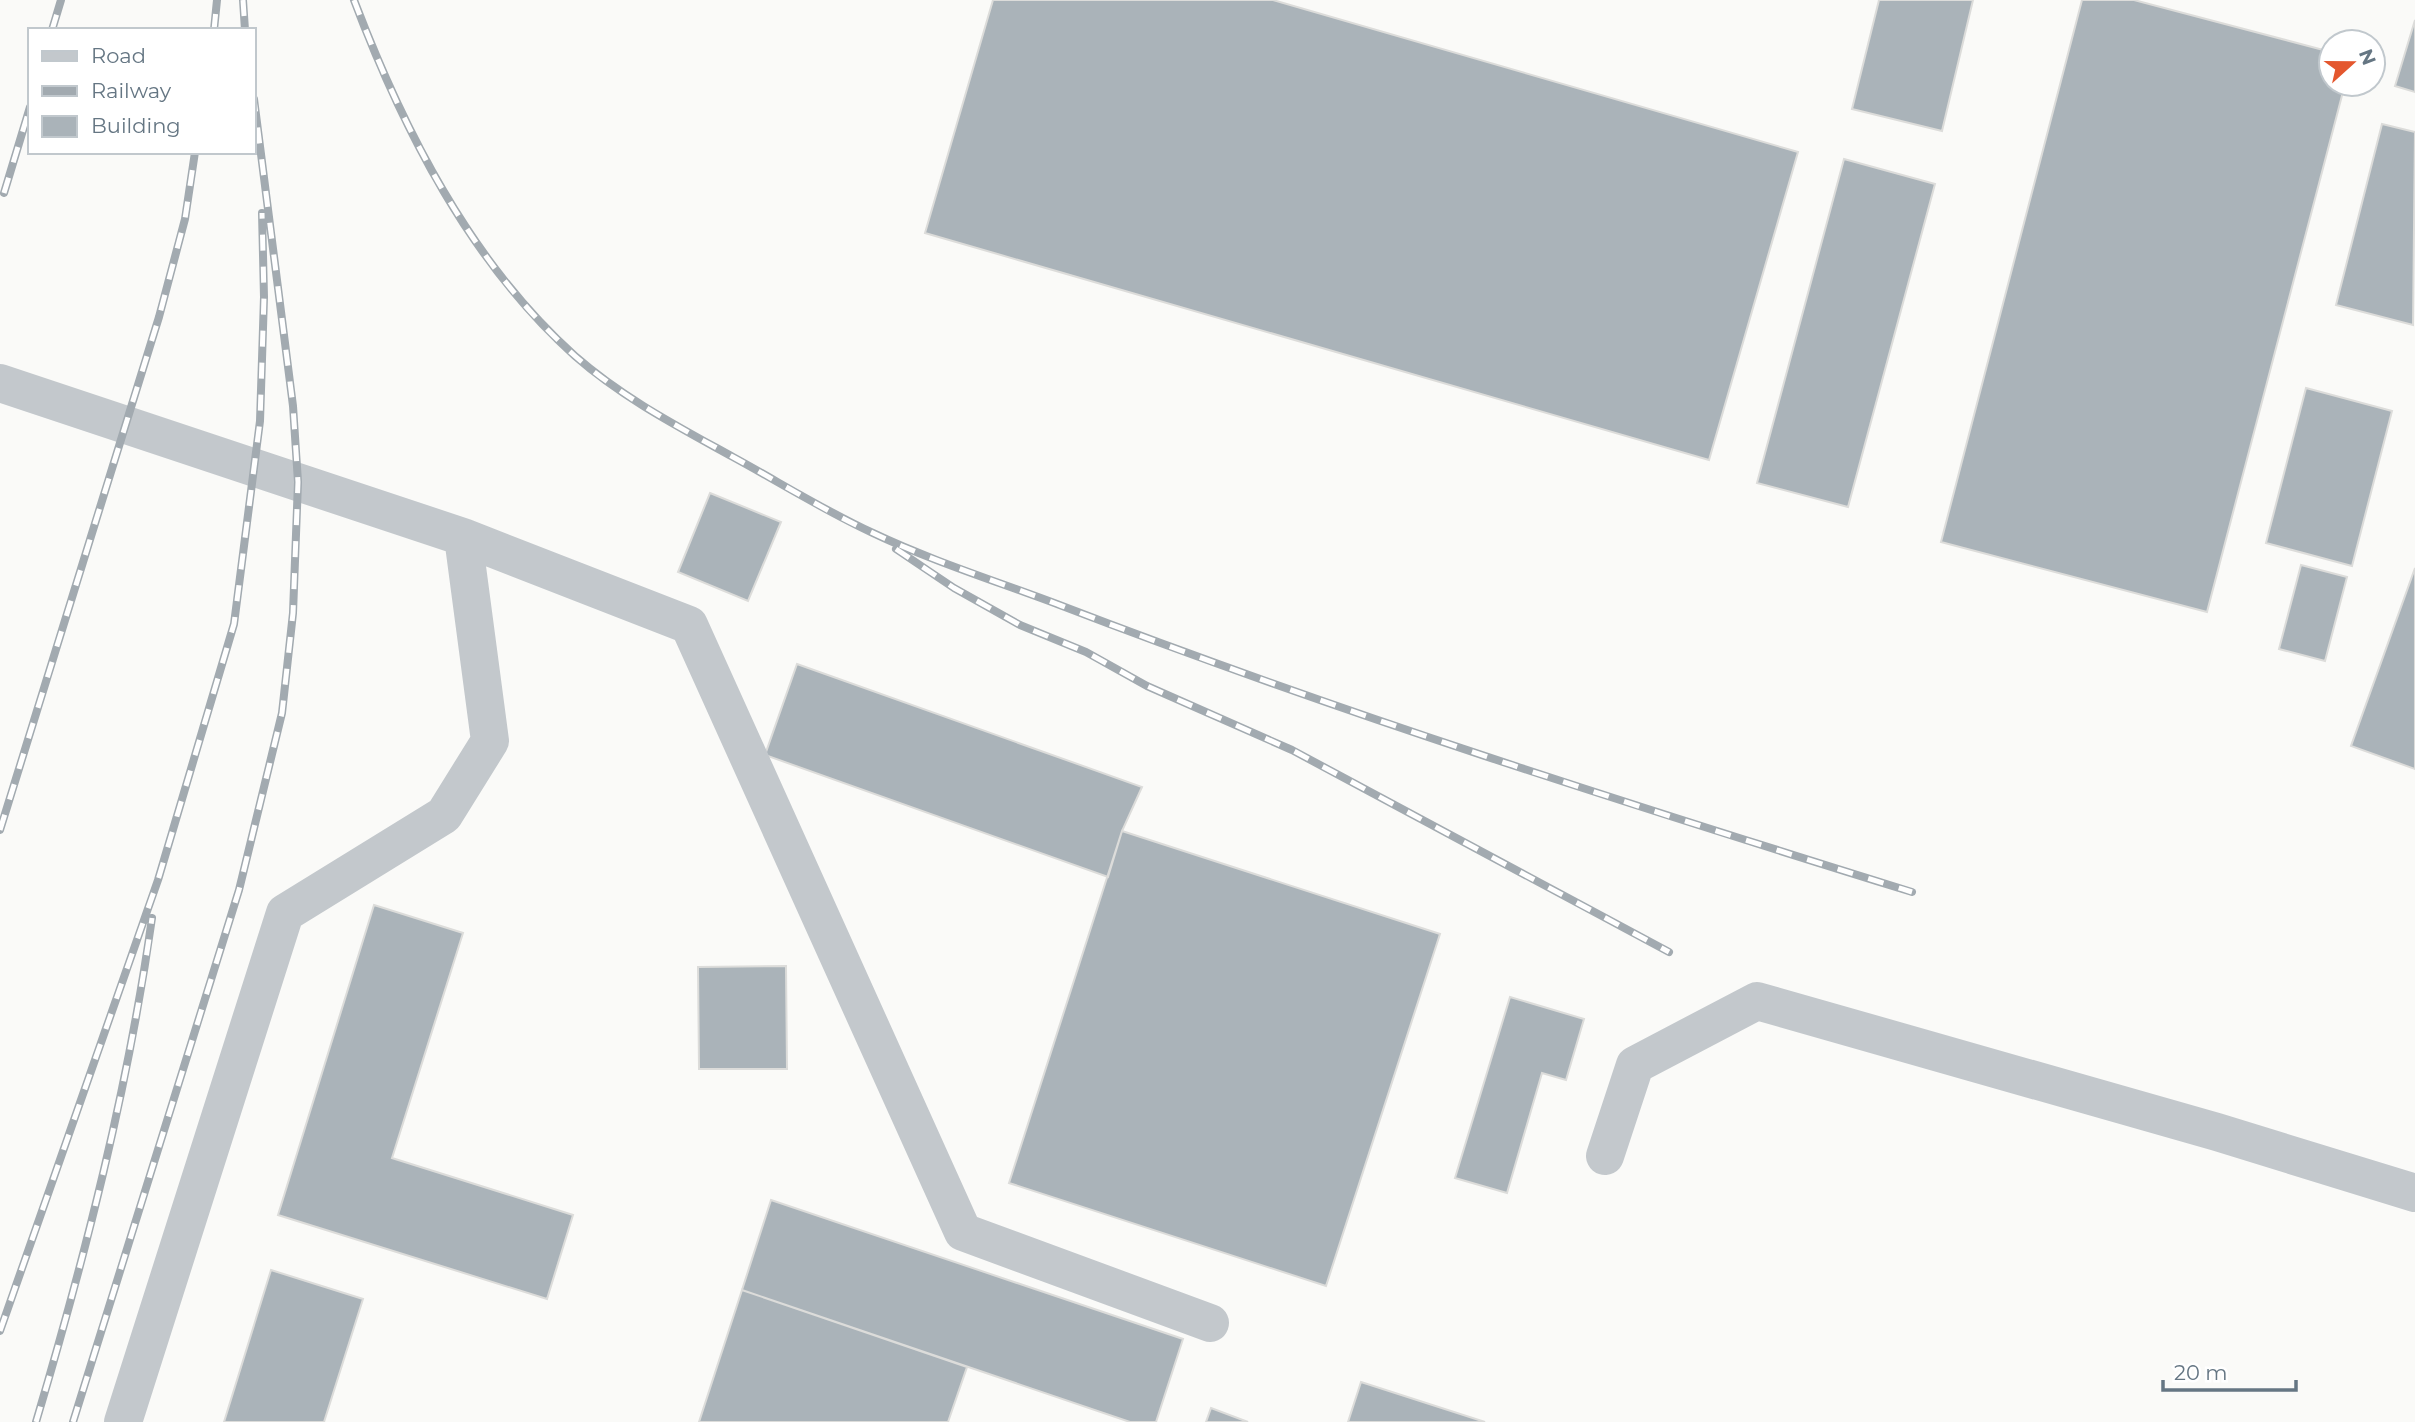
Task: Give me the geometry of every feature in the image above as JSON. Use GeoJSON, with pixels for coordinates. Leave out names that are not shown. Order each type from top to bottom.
{"type":"FeatureCollection","features":[{"type":"Feature","properties":{"kind":"lane"},"geometry":{"type":"LineString","coordinates":[[0,383],[463,537],[689,625],[963,1232],[1210,1323]]}},
{"type":"Feature","properties":{"kind":"lane"},"geometry":{"type":"LineString","coordinates":[[123,1422],[285,913],[444,815],[490,741],[463,537]]}},
{"type":"Feature","properties":{"kind":"lane"},"geometry":{"type":"LineString","coordinates":[[1605,1156],[1635,1065],[1757,1001],[2217,1132],[2415,1193]]}},
{"type":"Feature","properties":{"kind":"building"},"geometry":{"type":"Polygon","coordinates":[[[993,0],[1273,0],[1798,152],[1709,460],[925,233],[993,0]]]}},
{"type":"Feature","properties":{"kind":"building"},"geometry":{"type":"Polygon","coordinates":[[[1879,0],[1973,0],[1942,131],[1852,109],[1879,0]]]}},
{"type":"Feature","properties":{"kind":"building"},"geometry":{"type":"Polygon","coordinates":[[[2082,0],[2134,0],[2317,48],[2317,98],[2341,98],[2207,612],[1941,542],[2082,0]]]}},
{"type":"Feature","properties":{"kind":"building"},"geometry":{"type":"Polygon","coordinates":[[[2415,20],[2415,92],[2395,86],[2415,20]]]}},
{"type":"Feature","properties":{"kind":"building"},"geometry":{"type":"Polygon","coordinates":[[[2382,124],[2415,132],[2413,325],[2336,305],[2382,124]]]}},
{"type":"Feature","properties":{"kind":"building"},"geometry":{"type":"Polygon","coordinates":[[[1844,159],[1935,184],[1848,507],[1757,483],[1844,159]]]}},
{"type":"Feature","properties":{"kind":"building"},"geometry":{"type":"Polygon","coordinates":[[[2306,388],[2392,411],[2352,566],[2266,543],[2306,388]]]}},
{"type":"Feature","properties":{"kind":"building"},"geometry":{"type":"Polygon","coordinates":[[[710,493],[781,522],[748,601],[678,572],[710,493]]]}},
{"type":"Feature","properties":{"kind":"building"},"geometry":{"type":"Polygon","coordinates":[[[2301,565],[2347,577],[2325,661],[2279,649],[2301,565]]]}},
{"type":"Feature","properties":{"kind":"building"},"geometry":{"type":"Polygon","coordinates":[[[2415,568],[2415,769],[2351,746],[2415,568]]]}},
{"type":"Feature","properties":{"kind":"building"},"geometry":{"type":"Polygon","coordinates":[[[797,664],[1142,787],[1122,831],[1108,877],[765,755],[797,664]]]}},
{"type":"Feature","properties":{"kind":"building"},"geometry":{"type":"Polygon","coordinates":[[[1122,831],[1440,934],[1326,1286],[1009,1183],[1122,831]]]}},
{"type":"Feature","properties":{"kind":"building"},"geometry":{"type":"Polygon","coordinates":[[[374,905],[463,933],[392,1158],[573,1215],[547,1299],[278,1215],[374,905]]]}},
{"type":"Feature","properties":{"kind":"building"},"geometry":{"type":"Polygon","coordinates":[[[786,966],[787,1069],[699,1069],[698,967],[786,966]]]}},
{"type":"Feature","properties":{"kind":"building"},"geometry":{"type":"Polygon","coordinates":[[[1510,997],[1584,1019],[1566,1080],[1542,1073],[1507,1193],[1455,1178],[1510,997]]]}},
{"type":"Feature","properties":{"kind":"building"},"geometry":{"type":"Polygon","coordinates":[[[771,1200],[1183,1339],[1156,1422],[1130,1422],[742,1290],[771,1200]]]}},
{"type":"Feature","properties":{"kind":"building"},"geometry":{"type":"Polygon","coordinates":[[[271,1270],[363,1299],[324,1422],[224,1422],[271,1270]]]}},
{"type":"Feature","properties":{"kind":"building"},"geometry":{"type":"Polygon","coordinates":[[[742,1290],[967,1367],[948,1422],[699,1422],[742,1290]]]}},
{"type":"Feature","properties":{"kind":"building"},"geometry":{"type":"Polygon","coordinates":[[[1361,1382],[1485,1422],[1348,1422],[1361,1382]]]}},
{"type":"Feature","properties":{"kind":"building"},"geometry":{"type":"Polygon","coordinates":[[[1211,1408],[1248,1422],[1206,1422],[1211,1408]]]}},
{"type":"Feature","properties":{"kind":"railway"},"geometry":{"type":"LineString","coordinates":[[53,28],[61,0]]}},
{"type":"Feature","properties":{"kind":"railway"},"geometry":{"type":"LineString","coordinates":[[214,28],[217,0]]}},
{"type":"Feature","properties":{"kind":"railway"},"geometry":{"type":"LineString","coordinates":[[243,0],[245,28]]}},
{"type":"Feature","properties":{"kind":"railway"},"geometry":{"type":"LineString","coordinates":[[354,0],[394,97],[418,145],[443,191],[503,279],[537,319],[575,356],[612,385],[671,422],[837,515],[941,562],[1375,719],[1912,892]]}},
{"type":"Feature","properties":{"kind":"railway"},"geometry":{"type":"LineString","coordinates":[[4,193],[28,114]]}},
{"type":"Feature","properties":{"kind":"railway"},"geometry":{"type":"LineString","coordinates":[[73,1422],[239,890],[282,713],[293,613],[298,482],[293,406],[256,115]]}},
{"type":"Feature","properties":{"kind":"railway"},"geometry":{"type":"LineString","coordinates":[[0,830],[159,317],[185,219],[195,154]]}},
{"type":"Feature","properties":{"kind":"railway"},"geometry":{"type":"LineString","coordinates":[[0,1331],[158,880],[234,624],[260,421],[264,297],[262,213]]}},
{"type":"Feature","properties":{"kind":"railway"},"geometry":{"type":"LineString","coordinates":[[896,549],[954,588],[1020,625],[1086,652],[1147,686],[1292,750],[1669,952]]}},
{"type":"Feature","properties":{"kind":"railway"},"geometry":{"type":"LineString","coordinates":[[36,1422],[88,1235],[118,1109],[152,918]]}}]}
